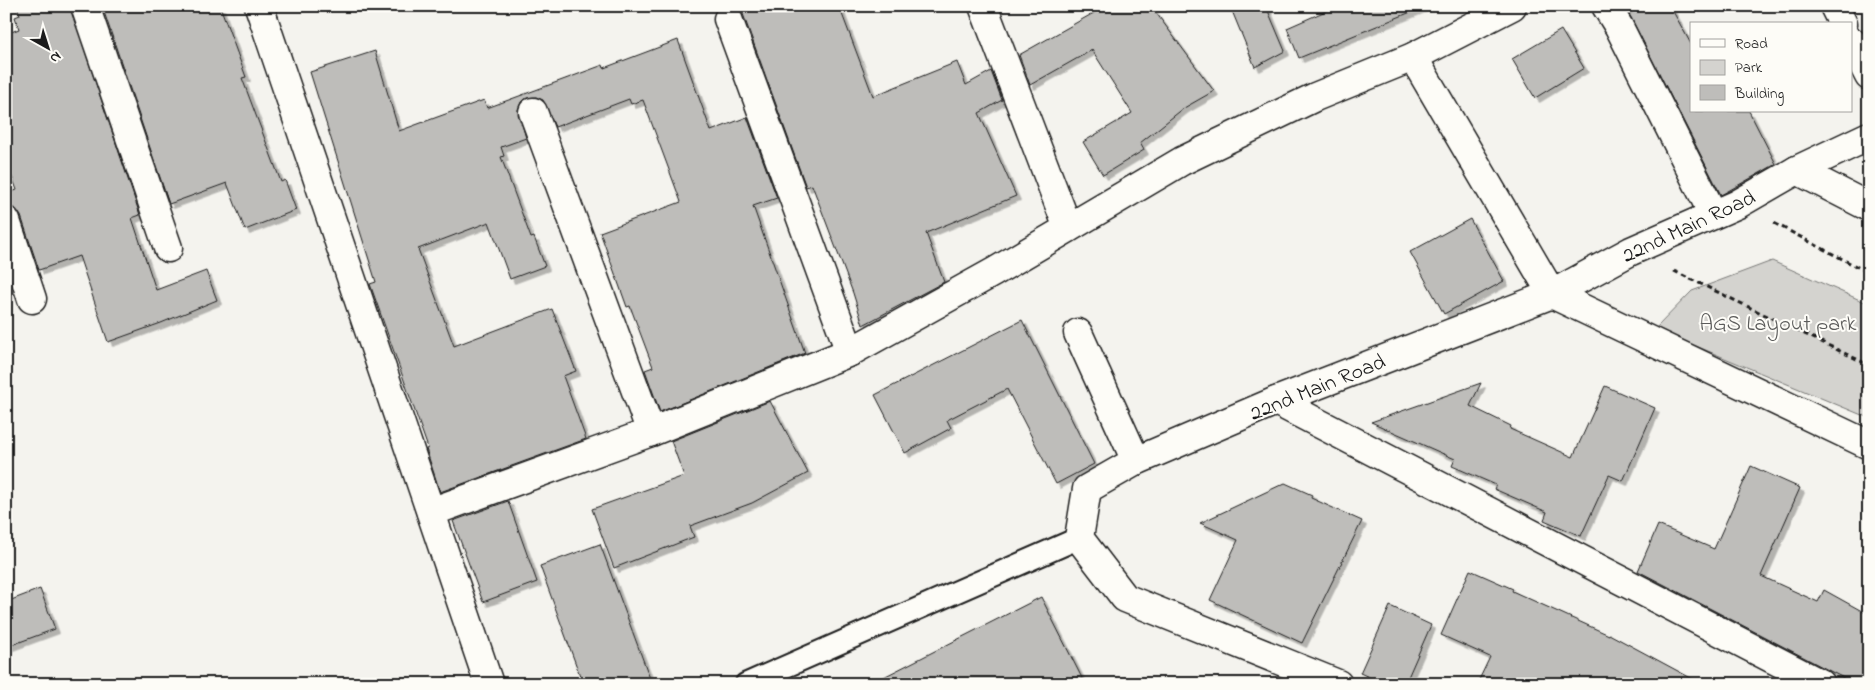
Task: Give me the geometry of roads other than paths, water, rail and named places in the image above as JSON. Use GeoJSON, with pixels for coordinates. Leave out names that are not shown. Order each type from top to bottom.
{"type":"FeatureCollection","features":[{"type":"Feature","properties":{"kind":"street"},"geometry":{"type":"LineString","coordinates":[[85,6],[168,248]]}},
{"type":"Feature","properties":{"kind":"street"},"geometry":{"type":"LineString","coordinates":[[259,6],[488,684]]}},
{"type":"Feature","properties":{"kind":"street"},"geometry":{"type":"LineString","coordinates":[[983,6],[1068,228]]}},
{"type":"Feature","properties":{"kind":"street"},"geometry":{"type":"LineString","coordinates":[[431,512],[651,432],[850,352],[994,272],[1182,161],[1315,97],[1413,57],[1512,6]]}},
{"type":"Feature","properties":{"kind":"street"},"geometry":{"type":"LineString","coordinates":[[1606,6],[1726,209]]}},
{"type":"Feature","properties":{"kind":"street"},"geometry":{"type":"LineString","coordinates":[[1834,6],[1842,22]]}},
{"type":"Feature","properties":{"kind":"street"},"geometry":{"type":"LineString","coordinates":[[728,19],[850,352]]}},
{"type":"Feature","properties":{"kind":"street"},"geometry":{"type":"LineString","coordinates":[[1852,43],[1869,76]]}},
{"type":"Feature","properties":{"kind":"street"},"geometry":{"type":"LineString","coordinates":[[1413,57],[1552,294],[1869,444]]}},
{"type":"Feature","properties":{"kind":"street"},"geometry":{"type":"LineString","coordinates":[[533,112],[651,432]]}},
{"type":"Feature","properties":{"kind":"street","name":"22nd Main Road"},"geometry":{"type":"LineString","coordinates":[[1079,538],[1087,489],[1136,461],[1276,401],[1552,294],[1631,251],[1726,209],[1797,170],[1869,136]]}},
{"type":"Feature","properties":{"kind":"street"},"geometry":{"type":"LineString","coordinates":[[1797,170],[1869,207]]}},
{"type":"Feature","properties":{"kind":"street"},"geometry":{"type":"LineString","coordinates":[[6,221],[32,299]]}},
{"type":"Feature","properties":{"kind":"street"},"geometry":{"type":"LineString","coordinates":[[1078,333],[1136,461]]}},
{"type":"Feature","properties":{"kind":"street"},"geometry":{"type":"LineString","coordinates":[[1276,401],[1821,684]]}},
{"type":"Feature","properties":{"kind":"street"},"geometry":{"type":"LineString","coordinates":[[1079,538],[1125,598],[1338,684]]}},
{"type":"Feature","properties":{"kind":"lane"},"geometry":{"type":"LineString","coordinates":[[746,684],[1079,538]]}},
{"type":"Feature","properties":{"kind":"park label","name":"AGS Layout park"},"geometry":{"type":"Point","coordinates":[1778,322]}}]}
